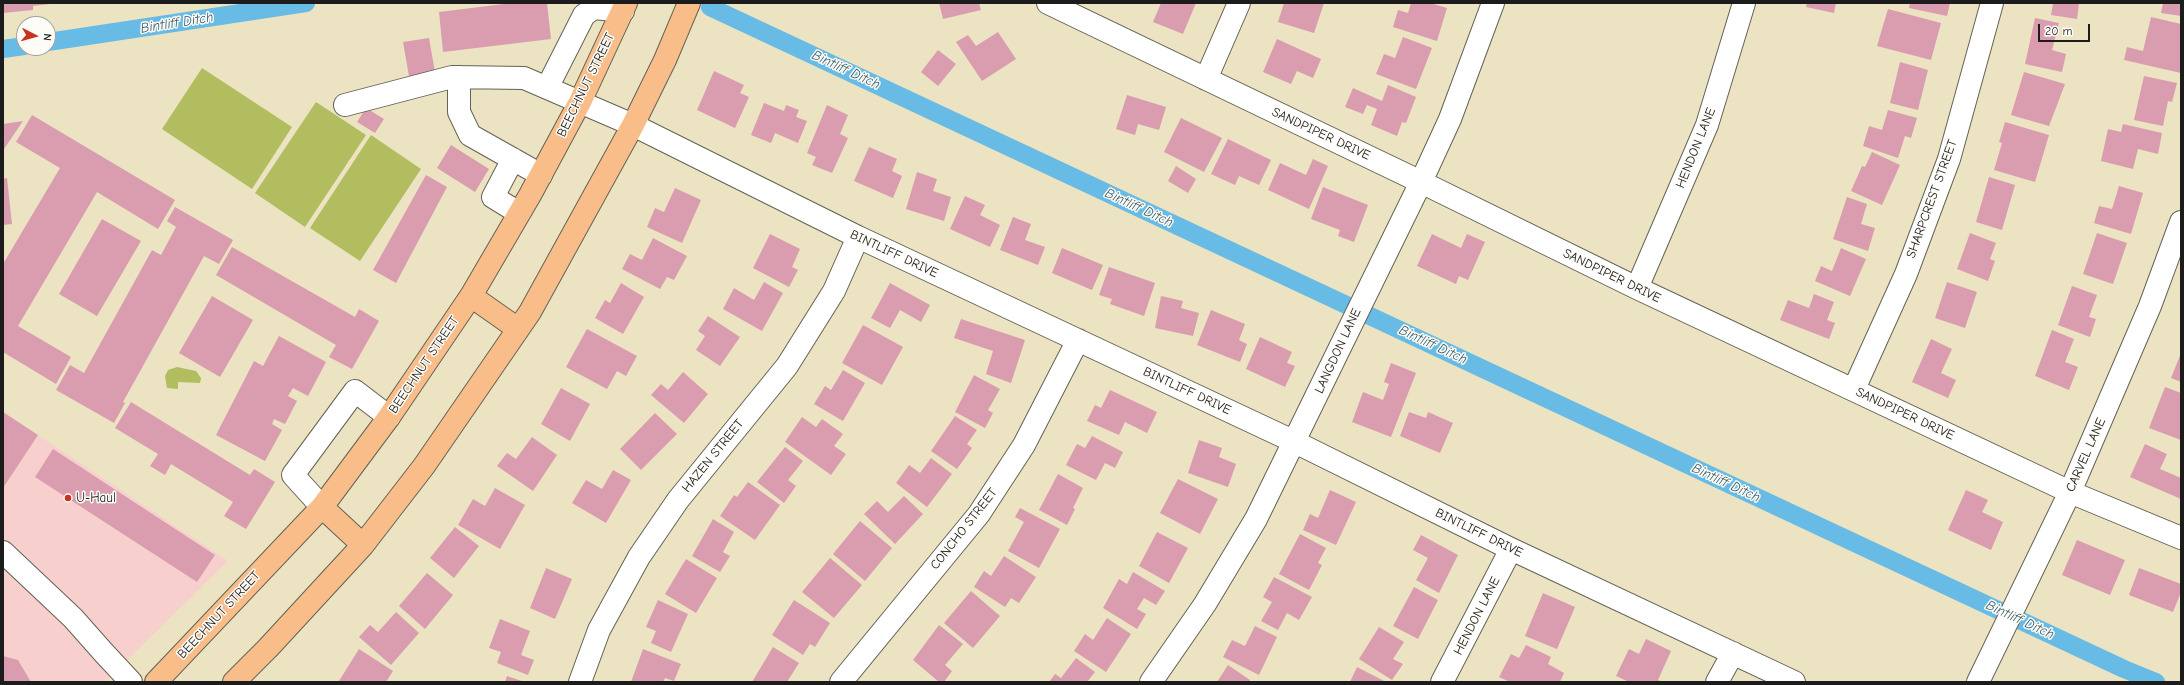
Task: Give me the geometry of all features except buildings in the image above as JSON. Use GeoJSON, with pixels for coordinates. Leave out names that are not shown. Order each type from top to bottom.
{"type":"FeatureCollection","features":[{"type":"Feature","properties":{"kind":"main road"},"geometry":{"type":"LineString","coordinates":[[234,682],[268,648],[363,545],[424,466],[530,312],[582,221],[633,125],[665,60],[689,3]]}},
{"type":"Feature","properties":{"kind":"main road","name":"BEECHNUT STREET"},"geometry":{"type":"LineString","coordinates":[[156,682],[322,507],[389,417],[471,296],[541,175],[580,102],[625,7]]}},
{"type":"Feature","properties":{"kind":"main road"},"geometry":{"type":"LineString","coordinates":[[471,296],[518,329]]}},
{"type":"Feature","properties":{"kind":"main road"},"geometry":{"type":"LineString","coordinates":[[322,507],[363,545]]}},
{"type":"Feature","properties":{"kind":"street","name":"SANDPIPER DRIVE"},"geometry":{"type":"LineString","coordinates":[[1048,3],[1421,182],[1637,288],[2070,492],[2181,538]]}},
{"type":"Feature","properties":{"kind":"street"},"geometry":{"type":"LineString","coordinates":[[1206,79],[1239,3]]}},
{"type":"Feature","properties":{"kind":"street","name":"LANGDON LANE"},"geometry":{"type":"LineString","coordinates":[[1151,682],[1205,604],[1256,519],[1295,442],[1368,287],[1421,182],[1450,119],[1493,3]]}},
{"type":"Feature","properties":{"kind":"street","name":"HENDON LANE"},"geometry":{"type":"LineString","coordinates":[[1637,288],[1707,125],[1744,3]]}},
{"type":"Feature","properties":{"kind":"street","name":"SHARPCREST STREET"},"geometry":{"type":"LineString","coordinates":[[1854,389],[1906,274],[1949,159],[1992,3]]}},
{"type":"Feature","properties":{"kind":"street"},"geometry":{"type":"LineString","coordinates":[[548,88],[584,15],[594,8],[625,7]]}},
{"type":"Feature","properties":{"kind":"street","name":"BINTLIFF DRIVE"},"geometry":{"type":"LineString","coordinates":[[344,105],[452,77],[524,78],[633,125],[858,238],[1295,442],[1511,549],[1794,682]]}},
{"type":"Feature","properties":{"kind":"street"},"geometry":{"type":"LineString","coordinates":[[459,77],[459,112],[470,135],[541,175]]}},
{"type":"Feature","properties":{"kind":"street"},"geometry":{"type":"LineString","coordinates":[[513,159],[493,197],[519,213]]}},
{"type":"Feature","properties":{"kind":"street","name":"CARVEL LANE"},"geometry":{"type":"LineString","coordinates":[[1978,682],[2070,492],[2150,306],[2181,222]]}},
{"type":"Feature","properties":{"kind":"street","name":"HAZEN STREET"},"geometry":{"type":"LineString","coordinates":[[580,682],[599,630],[639,557],[678,500],[787,366],[834,291],[858,238]]}},
{"type":"Feature","properties":{"kind":"street","name":"CONCHO STREET"},"geometry":{"type":"LineString","coordinates":[[840,682],[979,514],[1024,445],[1078,340]]}},
{"type":"Feature","properties":{"kind":"street"},"geometry":{"type":"LineString","coordinates":[[322,507],[293,475],[355,391],[389,417]]}},
{"type":"Feature","properties":{"kind":"street","name":"HENDON LANE"},"geometry":{"type":"LineString","coordinates":[[1442,682],[1511,549]]}},
{"type":"Feature","properties":{"kind":"street"},"geometry":{"type":"LineString","coordinates":[[3,552],[73,618],[132,682]]}},
{"type":"Feature","properties":{"kind":"street"},"geometry":{"type":"LineString","coordinates":[[1717,682],[1733,653]]}},
{"type":"Feature","properties":{"kind":"shaded area","name":"U-Haul"},"geometry":{"type":"Polygon","coordinates":[[[3,412],[228,561],[105,682],[3,682],[3,412]]]}},
{"type":"Feature","properties":{"kind":"green space"},"geometry":{"type":"Polygon","coordinates":[[[202,68],[292,127],[252,189],[162,129],[202,68]]]}},
{"type":"Feature","properties":{"kind":"green space"},"geometry":{"type":"Polygon","coordinates":[[[316,102],[366,135],[305,227],[255,193],[316,102]]]}},
{"type":"Feature","properties":{"kind":"green space"},"geometry":{"type":"Polygon","coordinates":[[[371,135],[421,169],[360,261],[310,228],[371,135]]]}},
{"type":"Feature","properties":{"kind":"green space"},"geometry":{"type":"Polygon","coordinates":[[[177,367],[196,371],[201,378],[200,383],[178,382],[178,389],[167,388],[165,376],[168,370],[177,367]]]}},
{"type":"Feature","properties":{"kind":"waterway","name":"Bintliff Ditch"},"geometry":{"type":"LineString","coordinates":[[56,41],[306,3]]}},
{"type":"Feature","properties":{"kind":"waterway","name":"Bintliff Ditch"},"geometry":{"type":"LineString","coordinates":[[710,7],[2124,669],[2156,682]]}},
{"type":"Feature","properties":{"kind":"waterway","name":"Bintliff Ditch"},"geometry":{"type":"LineString","coordinates":[[3,49],[16,47]]}},
{"type":"Feature","properties":{"kind":"place","name":"U-Haul"},"geometry":{"type":"Point","coordinates":[68,498]}}]}
